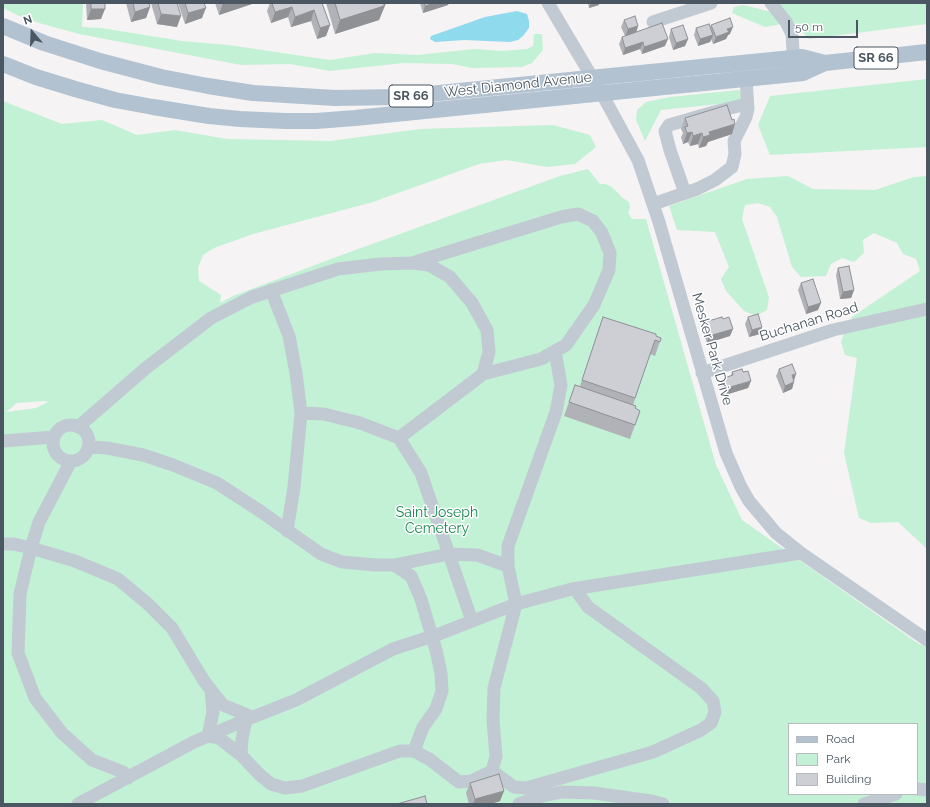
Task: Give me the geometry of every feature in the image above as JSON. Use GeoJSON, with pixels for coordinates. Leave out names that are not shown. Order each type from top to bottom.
{"type":"FeatureCollection","features":[{"type":"Feature","properties":{"kind":"main road","name":"West Diamond Avenue"},"geometry":{"type":"LineString","coordinates":[[3,26],[44,43],[129,70],[208,86],[267,94],[335,98],[400,97],[592,78],[793,53],[802,57],[826,63]]}},
{"type":"Feature","properties":{"kind":"main road","name":"West Diamond Avenue"},"geometry":{"type":"LineString","coordinates":[[4,64],[42,79],[123,101],[160,109],[209,116],[270,120],[316,120],[355,118],[803,73],[826,63],[927,52]]}},
{"type":"Feature","properties":{"kind":"street","name":"Mesker Park Drive"},"geometry":{"type":"LineString","coordinates":[[548,3],[602,94],[638,160],[653,204],[726,453],[749,501],[776,533],[801,553],[927,640]]}},
{"type":"Feature","properties":{"kind":"street"},"geometry":{"type":"LineString","coordinates":[[653,22],[711,3]]}},
{"type":"Feature","properties":{"kind":"street"},"geometry":{"type":"LineString","coordinates":[[771,3],[789,27],[792,34],[794,74]]}},
{"type":"Feature","properties":{"kind":"street"},"geometry":{"type":"LineString","coordinates":[[653,204],[697,189],[715,180],[732,167],[734,141],[746,117],[746,79]]}},
{"type":"Feature","properties":{"kind":"street"},"geometry":{"type":"LineString","coordinates":[[686,193],[670,150],[665,131],[669,125],[747,104]]}},
{"type":"Feature","properties":{"kind":"street"},"geometry":{"type":"LineString","coordinates":[[399,438],[483,374],[541,359],[566,345],[594,305],[609,270],[610,253],[602,233],[593,221],[578,214],[561,217],[412,263]]}},
{"type":"Feature","properties":{"kind":"street"},"geometry":{"type":"LineString","coordinates":[[78,427],[146,368],[211,318],[252,297],[338,269],[380,264],[412,263],[429,265],[450,277],[472,303],[487,330],[489,352],[483,374]]}},
{"type":"Feature","properties":{"kind":"street"},"geometry":{"type":"LineString","coordinates":[[271,290],[289,336],[296,373],[301,413],[294,487],[287,531]]}},
{"type":"Feature","properties":{"kind":"street","name":"Buchanan Road"},"geometry":{"type":"LineString","coordinates":[[702,373],[833,330],[927,309]]}},
{"type":"Feature","properties":{"kind":"street"},"geometry":{"type":"LineString","coordinates":[[208,736],[219,738],[241,755],[271,784],[285,788],[302,786],[400,751],[414,751],[429,759],[459,782],[471,782],[492,771],[496,756],[493,721],[494,688],[516,604],[508,566],[508,546],[556,412],[561,385],[555,351]]}},
{"type":"Feature","properties":{"kind":"street"},"geometry":{"type":"LineString","coordinates":[[301,413],[324,414],[360,423],[399,438],[421,472],[472,621]]}},
{"type":"Feature","properties":{"kind":"street"},"geometry":{"type":"LineString","coordinates":[[66,426],[78,427],[87,435],[88,447],[82,457],[71,461],[66,460],[56,454],[54,448],[54,437],[57,432],[66,426]]}},
{"type":"Feature","properties":{"kind":"street"},"geometry":{"type":"LineString","coordinates":[[3,441],[54,437]]}},
{"type":"Feature","properties":{"kind":"street"},"geometry":{"type":"LineString","coordinates":[[88,447],[107,448],[143,455],[173,465],[217,483],[321,554],[342,562],[394,565],[449,554],[477,555],[508,566]]}},
{"type":"Feature","properties":{"kind":"street"},"geometry":{"type":"LineString","coordinates":[[71,461],[39,522],[31,548],[20,594],[18,653],[35,698],[62,733],[92,760],[123,772],[128,778]]}},
{"type":"Feature","properties":{"kind":"street"},"geometry":{"type":"LineString","coordinates":[[3,544],[14,544],[31,548],[75,561],[118,579],[148,604],[172,628],[204,681],[223,705],[249,719]]}},
{"type":"Feature","properties":{"kind":"street"},"geometry":{"type":"LineString","coordinates":[[78,804],[194,742],[296,700],[393,649],[516,604],[575,589],[801,553]]}},
{"type":"Feature","properties":{"kind":"street"},"geometry":{"type":"LineString","coordinates":[[394,565],[411,576],[421,599],[441,673],[442,691],[436,709],[423,727],[414,751]]}},
{"type":"Feature","properties":{"kind":"street"},"geometry":{"type":"LineString","coordinates":[[492,771],[514,787],[526,788],[654,752],[701,730],[711,723],[715,712],[713,701],[701,688],[588,607],[575,589]]}},
{"type":"Feature","properties":{"kind":"street"},"geometry":{"type":"LineString","coordinates":[[208,736],[213,712],[211,690]]}},
{"type":"Feature","properties":{"kind":"street"},"geometry":{"type":"LineString","coordinates":[[241,755],[242,739],[249,719]]}},
{"type":"Feature","properties":{"kind":"street"},"geometry":{"type":"LineString","coordinates":[[519,804],[542,796],[562,792],[594,793],[656,803]]}},
{"type":"Feature","properties":{"kind":"street"},"geometry":{"type":"LineString","coordinates":[[864,804],[893,795]]}},
{"type":"Feature","properties":{"kind":"green space"},"geometry":{"type":"Polygon","coordinates":[[[3,3],[83,3],[82,27],[101,28],[182,41],[228,45],[330,60],[375,53],[417,55],[475,49],[501,51],[527,49],[533,46],[534,34],[542,34],[543,50],[532,63],[522,67],[472,68],[452,64],[403,63],[330,71],[290,64],[241,65],[79,34],[19,16],[3,8],[3,3]]]}},
{"type":"Feature","properties":{"kind":"green space"},"geometry":{"type":"Polygon","coordinates":[[[779,3],[927,3],[927,24],[809,39],[793,22],[765,27],[732,13],[734,7],[743,5],[776,13],[779,3]]]}},
{"type":"Feature","properties":{"kind":"green space"},"geometry":{"type":"Polygon","coordinates":[[[927,79],[927,147],[770,155],[758,125],[770,96],[927,79]]]}},
{"type":"Feature","properties":{"kind":"green space"},"geometry":{"type":"Polygon","coordinates":[[[739,90],[742,95],[740,101],[661,110],[645,141],[636,120],[637,110],[646,102],[670,97],[739,90]]]}},
{"type":"Feature","properties":{"kind":"green space","name":"Saint Joseph Cemetery"},"geometry":{"type":"Polygon","coordinates":[[[3,101],[62,124],[102,120],[137,135],[175,130],[227,139],[330,141],[420,129],[553,125],[590,135],[596,147],[575,164],[547,167],[506,160],[479,164],[373,202],[253,234],[214,248],[203,255],[198,268],[199,281],[221,295],[220,303],[233,296],[339,256],[560,176],[588,169],[600,184],[605,184],[612,187],[629,202],[630,208],[628,213],[632,219],[646,219],[716,465],[742,520],[919,644],[927,646],[927,804],[3,804],[3,101]],[[48,402],[17,403],[6,412],[36,408],[48,402]]]}},
{"type":"Feature","properties":{"kind":"green space"},"geometry":{"type":"Polygon","coordinates":[[[788,176],[813,189],[875,190],[914,177],[927,176],[927,551],[926,548],[898,522],[871,523],[859,518],[844,453],[857,358],[845,355],[841,342],[845,329],[852,317],[920,271],[916,259],[903,254],[897,243],[874,233],[863,240],[864,253],[854,262],[842,258],[831,264],[826,276],[801,277],[792,267],[777,217],[770,207],[758,203],[745,205],[742,219],[769,297],[767,310],[756,316],[744,311],[726,291],[721,279],[729,267],[715,232],[677,230],[669,206],[747,179],[788,176]]]}},
{"type":"Feature","properties":{"kind":"water"},"geometry":{"type":"Polygon","coordinates":[[[517,11],[527,14],[529,21],[529,28],[518,40],[510,42],[464,40],[435,42],[430,39],[431,36],[485,17],[517,11]]]}},
{"type":"Feature","properties":{"kind":"building"},"geometry":{"type":"Polygon","coordinates":[[[91,3],[105,3],[105,9],[91,9],[91,3]]]}},
{"type":"Feature","properties":{"kind":"building"},"geometry":{"type":"Polygon","coordinates":[[[133,3],[149,3],[150,7],[135,12],[133,3]]]}},
{"type":"Feature","properties":{"kind":"building"},"geometry":{"type":"Polygon","coordinates":[[[158,3],[177,3],[181,16],[161,14],[158,3]]]}},
{"type":"Feature","properties":{"kind":"building"},"geometry":{"type":"Polygon","coordinates":[[[185,3],[204,3],[206,8],[188,13],[185,3]]]}},
{"type":"Feature","properties":{"kind":"building"},"geometry":{"type":"Polygon","coordinates":[[[272,3],[322,3],[330,25],[320,28],[314,10],[295,17],[292,7],[275,12],[272,3]]]}},
{"type":"Feature","properties":{"kind":"building"},"geometry":{"type":"Polygon","coordinates":[[[335,3],[384,3],[384,6],[340,20],[335,3]]]}},
{"type":"Feature","properties":{"kind":"building"},"geometry":{"type":"Polygon","coordinates":[[[424,3],[434,3],[425,6],[424,3]]]}},
{"type":"Feature","properties":{"kind":"building"},"geometry":{"type":"Polygon","coordinates":[[[635,16],[638,26],[628,29],[624,20],[635,16]]]}},
{"type":"Feature","properties":{"kind":"building"},"geometry":{"type":"Polygon","coordinates":[[[730,18],[733,27],[727,29],[729,32],[716,37],[711,25],[730,18]]]}},
{"type":"Feature","properties":{"kind":"building"},"geometry":{"type":"Polygon","coordinates":[[[662,23],[668,39],[644,47],[643,42],[625,48],[622,37],[662,23]]]}},
{"type":"Feature","properties":{"kind":"building"},"geometry":{"type":"Polygon","coordinates":[[[709,24],[713,35],[700,39],[696,28],[709,24]]]}},
{"type":"Feature","properties":{"kind":"building"},"geometry":{"type":"Polygon","coordinates":[[[683,25],[688,39],[676,43],[671,29],[683,25]]]}},
{"type":"Feature","properties":{"kind":"building"},"geometry":{"type":"Polygon","coordinates":[[[727,105],[732,120],[734,119],[735,124],[709,132],[710,135],[703,137],[702,133],[693,136],[692,132],[687,133],[685,127],[688,126],[685,118],[727,105]]]}},
{"type":"Feature","properties":{"kind":"building"},"geometry":{"type":"Polygon","coordinates":[[[849,266],[854,290],[843,292],[838,268],[849,266]]]}},
{"type":"Feature","properties":{"kind":"building"},"geometry":{"type":"Polygon","coordinates":[[[813,279],[821,303],[808,307],[801,283],[813,279]]]}},
{"type":"Feature","properties":{"kind":"building"},"geometry":{"type":"Polygon","coordinates":[[[758,314],[762,327],[752,330],[748,317],[758,314]]]}},
{"type":"Feature","properties":{"kind":"building"},"geometry":{"type":"Polygon","coordinates":[[[603,317],[656,334],[656,336],[661,338],[660,342],[655,340],[635,398],[582,380],[603,317]]]}},
{"type":"Feature","properties":{"kind":"building"},"geometry":{"type":"Polygon","coordinates":[[[722,317],[723,319],[729,317],[733,329],[709,336],[705,322],[722,317]]]}},
{"type":"Feature","properties":{"kind":"building"},"geometry":{"type":"Polygon","coordinates":[[[792,364],[796,374],[792,375],[794,382],[785,386],[779,369],[792,364]]]}},
{"type":"Feature","properties":{"kind":"building"},"geometry":{"type":"Polygon","coordinates":[[[742,369],[743,372],[748,371],[751,381],[727,388],[724,378],[733,375],[732,372],[742,369]]]}},
{"type":"Feature","properties":{"kind":"building"},"geometry":{"type":"Polygon","coordinates":[[[575,385],[636,406],[635,408],[640,411],[635,425],[569,402],[575,385]]]}},
{"type":"Feature","properties":{"kind":"building"},"geometry":{"type":"Polygon","coordinates":[[[499,774],[504,791],[475,799],[470,783],[499,774]]]}},
{"type":"Feature","properties":{"kind":"building"},"geometry":{"type":"Polygon","coordinates":[[[425,796],[427,804],[397,804],[425,796]]]}}]}
